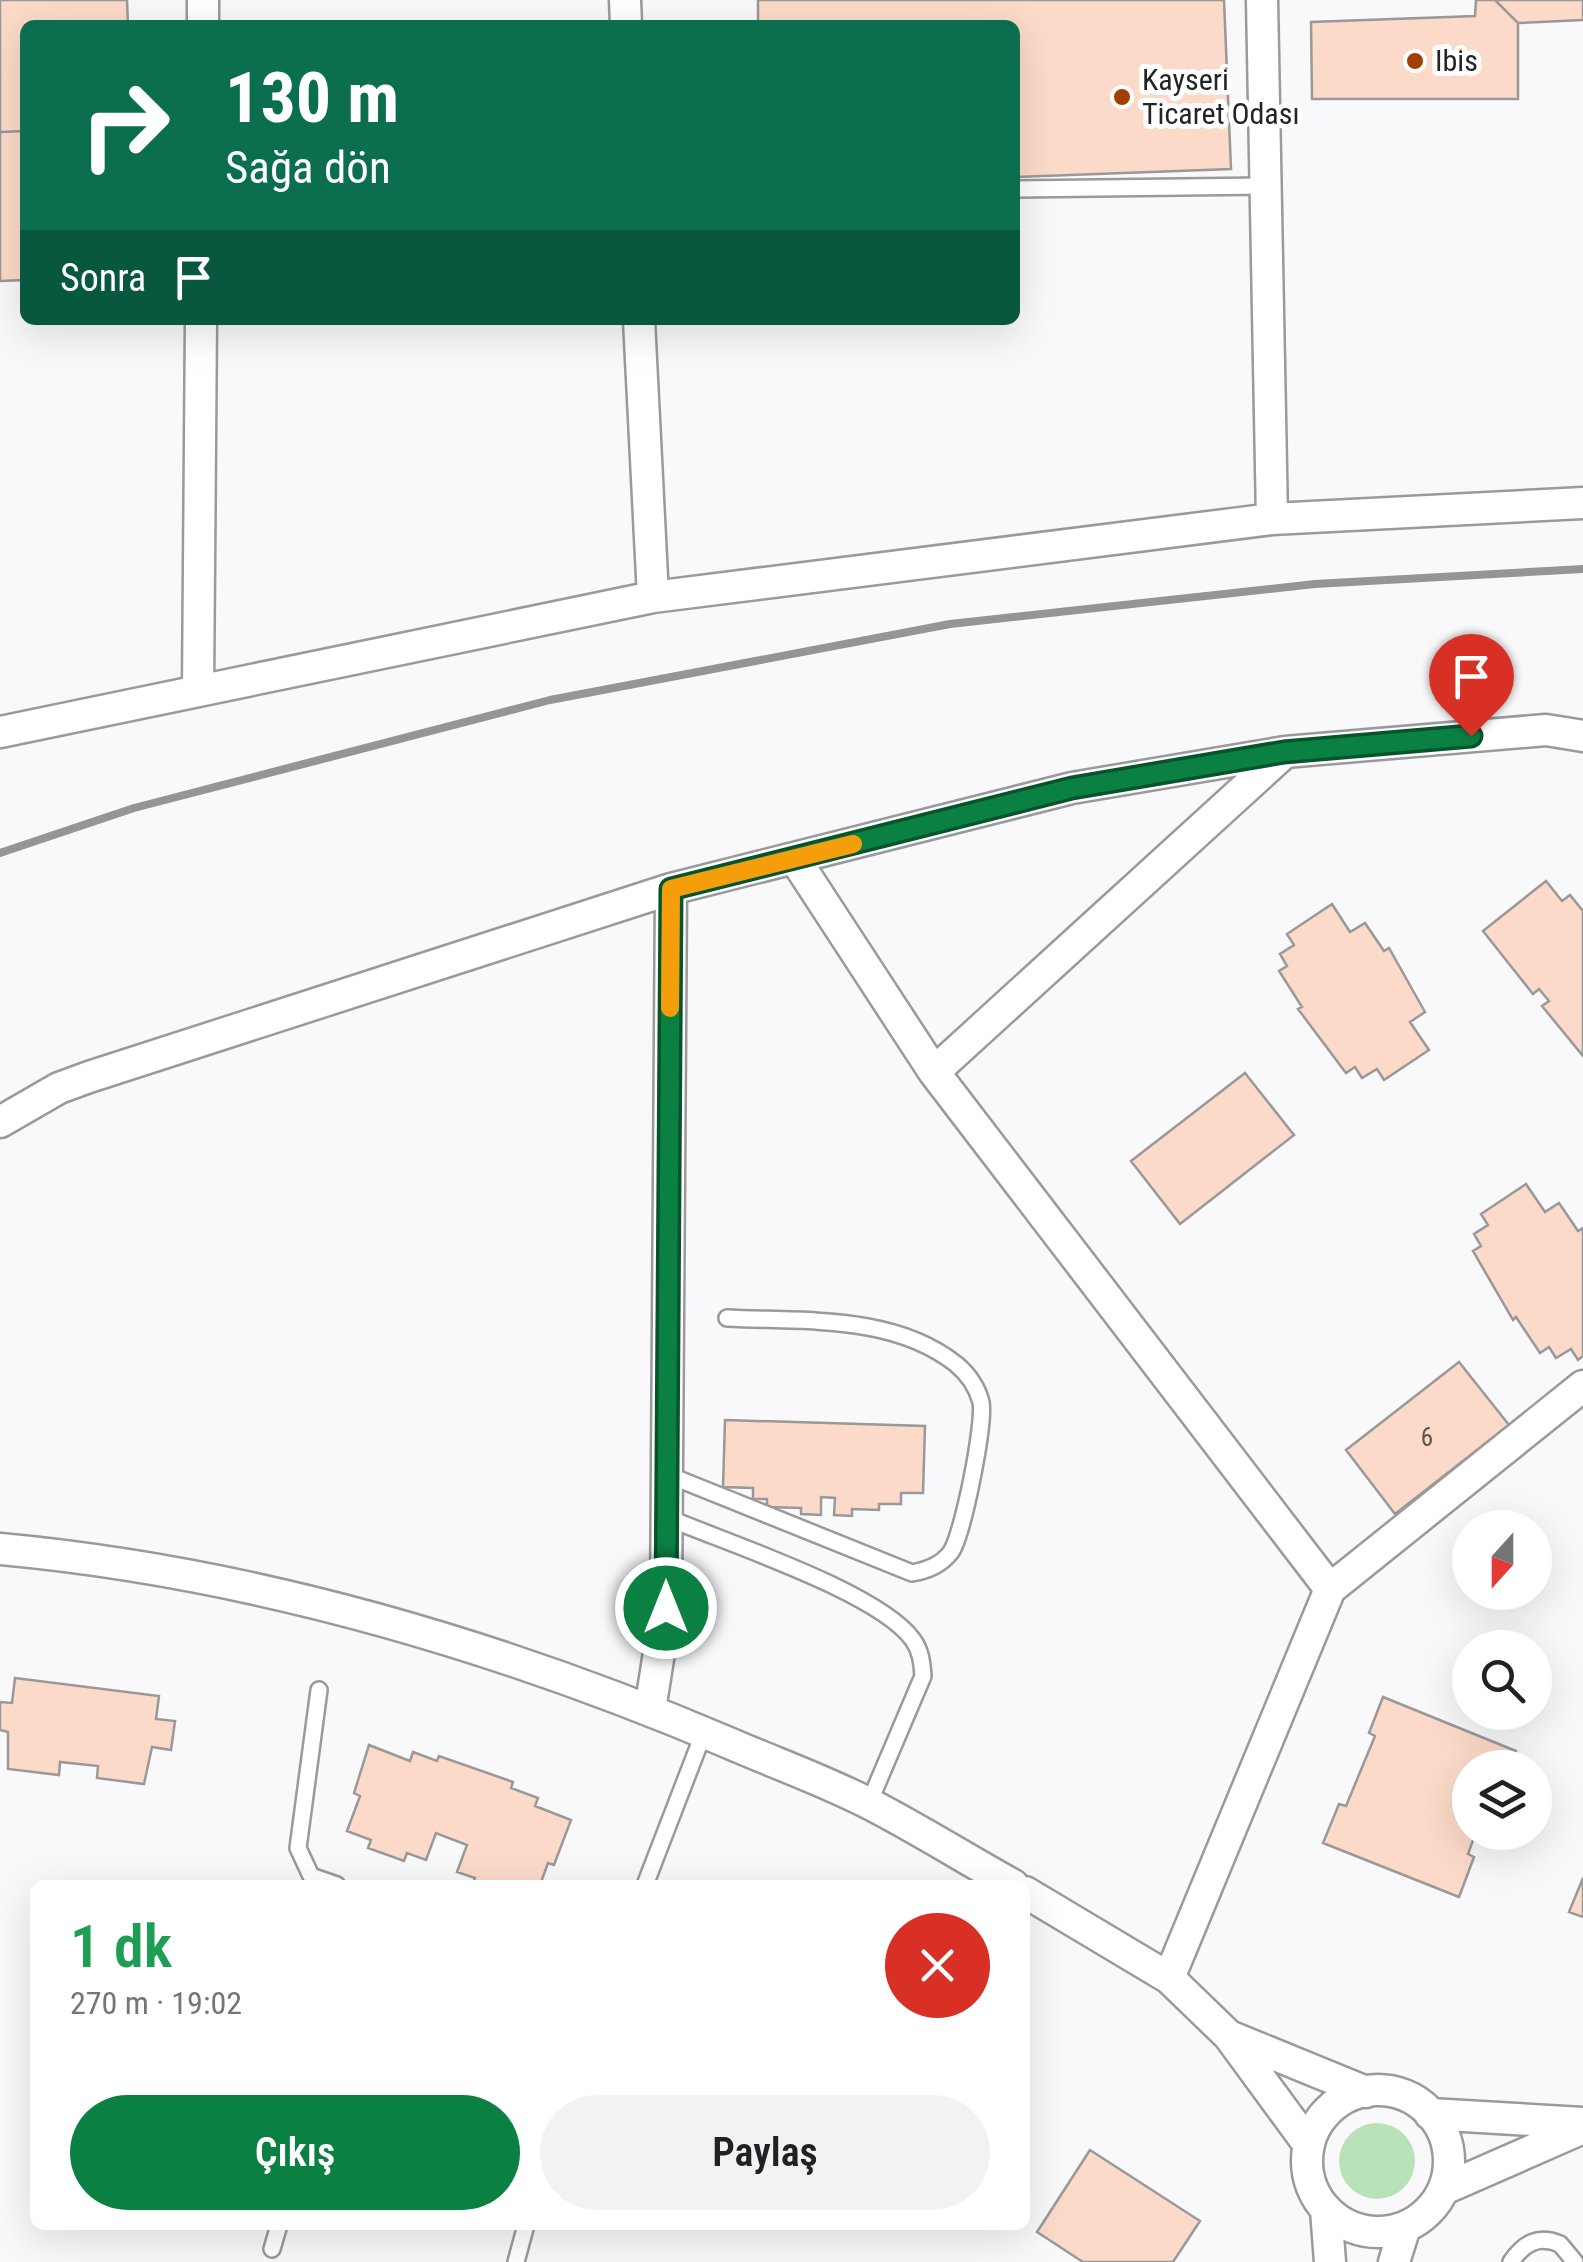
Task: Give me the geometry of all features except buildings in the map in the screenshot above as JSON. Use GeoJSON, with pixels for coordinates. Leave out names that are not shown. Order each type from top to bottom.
{"type":"FeatureCollection","features":[{"type":"Feature","properties":{"kind":"street"},"geometry":{"type":"LineString","coordinates":[[1262,0],[1272,519]]}},
{"type":"Feature","properties":{"kind":"street"},"geometry":{"type":"LineString","coordinates":[[198,689],[201,325]]}},
{"type":"Feature","properties":{"kind":"street"},"geometry":{"type":"LineString","coordinates":[[639,325],[654,597]]}},
{"type":"Feature","properties":{"kind":"street"},"geometry":{"type":"LineString","coordinates":[[0,732],[654,597],[1272,519],[1583,503]]}},
{"type":"Feature","properties":{"kind":"street"},"geometry":{"type":"LineString","coordinates":[[0,1122],[30,1102],[89,1077],[671,889],[1072,788],[1284,752],[1546,730],[1583,736]]}},
{"type":"Feature","properties":{"kind":"street"},"geometry":{"type":"LineString","coordinates":[[934,1072],[1284,752]]}},
{"type":"Feature","properties":{"kind":"street"},"geometry":{"type":"LineString","coordinates":[[795,859],[934,1072],[1330,1589]]}},
{"type":"Feature","properties":{"kind":"street"},"geometry":{"type":"LineString","coordinates":[[650,1710],[666,1608],[671,889]]}},
{"type":"Feature","properties":{"kind":"street"},"geometry":{"type":"LineString","coordinates":[[1169,1978],[1330,1589],[1583,1386]]}},
{"type":"Feature","properties":{"kind":"street"},"geometry":{"type":"LineString","coordinates":[[0,1549],[109,1562],[364,1616],[471,1646],[650,1710],[869,1803],[1004,1880]]}},
{"type":"Feature","properties":{"kind":"street"},"geometry":{"type":"LineString","coordinates":[[1030,1895],[1169,1978],[1228,2036],[1308,2145]]}},
{"type":"Feature","properties":{"kind":"street"},"geometry":{"type":"LineString","coordinates":[[1228,2036],[1366,2092],[1400,2094],[1430,2114],[1447,2143],[1450,2166],[1444,2189],[1432,2209],[1405,2227],[1367,2232],[1345,2225],[1326,2210],[1313,2191],[1307,2168],[1308,2145],[1318,2124],[1333,2106],[1366,2092]]}},
{"type":"Feature","properties":{"kind":"street"},"geometry":{"type":"LineString","coordinates":[[1430,2114],[1583,2126]]}},
{"type":"Feature","properties":{"kind":"street"},"geometry":{"type":"LineString","coordinates":[[1444,2189],[1583,2126]]}},
{"type":"Feature","properties":{"kind":"street"},"geometry":{"type":"LineString","coordinates":[[1326,2210],[1330,2262]]}},
{"type":"Feature","properties":{"kind":"street"},"geometry":{"type":"LineString","coordinates":[[1394,2262],[1405,2227]]}},
{"type":"Feature","properties":{"kind":"lane"},"geometry":{"type":"LineString","coordinates":[[1020,189],[1265,186]]}},
{"type":"Feature","properties":{"kind":"lane"},"geometry":{"type":"LineString","coordinates":[[666,1474],[912,1573],[936,1565],[955,1545],[982,1417],[977,1390],[967,1374],[953,1362],[878,1326],[726,1318]]}},
{"type":"Feature","properties":{"kind":"lane"},"geometry":{"type":"LineString","coordinates":[[666,1517],[855,1598],[891,1618],[912,1638],[921,1654],[923,1676],[869,1803]]}},
{"type":"Feature","properties":{"kind":"lane"},"geometry":{"type":"LineString","coordinates":[[320,1690],[298,1848],[311,1876],[323,1880]]}},
{"type":"Feature","properties":{"kind":"lane"},"geometry":{"type":"LineString","coordinates":[[647,1880],[704,1732]]}},
{"type":"Feature","properties":{"kind":"lane"},"geometry":{"type":"LineString","coordinates":[[272,2248],[277,2230]]}},
{"type":"Feature","properties":{"kind":"lane"},"geometry":{"type":"LineString","coordinates":[[516,2262],[525,2230]]}},
{"type":"Feature","properties":{"kind":"lane"},"geometry":{"type":"LineString","coordinates":[[1511,2262],[1528,2243],[1550,2240],[1569,2251],[1575,2262]]}},
{"type":"Feature","properties":{"kind":"green space"},"geometry":{"type":"Polygon","coordinates":[[[1377,2123],[1404,2134],[1415,2161],[1404,2188],[1377,2199],[1350,2188],[1339,2161],[1350,2134],[1377,2123]]]}},
{"type":"Feature","properties":{"kind":"railway"},"geometry":{"type":"LineString","coordinates":[[0,853],[134,808],[550,700],[950,624],[1315,584],[1583,569]]}},
{"type":"Feature","properties":{"kind":"slow traffic"},"geometry":{"type":"LineString","coordinates":[[670,1008],[671,889],[853,844]]}},
{"type":"Feature","properties":{"kind":"place","name":"Ibis"},"geometry":{"type":"Point","coordinates":[1415,61]}},
{"type":"Feature","properties":{"kind":"place","name":"Kayseri Ticaret Odası"},"geometry":{"type":"Point","coordinates":[1122,97]}},
{"type":"Feature","properties":{"kind":"route"},"geometry":{"type":"LineString","coordinates":[[666,1608],[671,889],[1072,788],[1284,752],[1471,736]]}}]}
